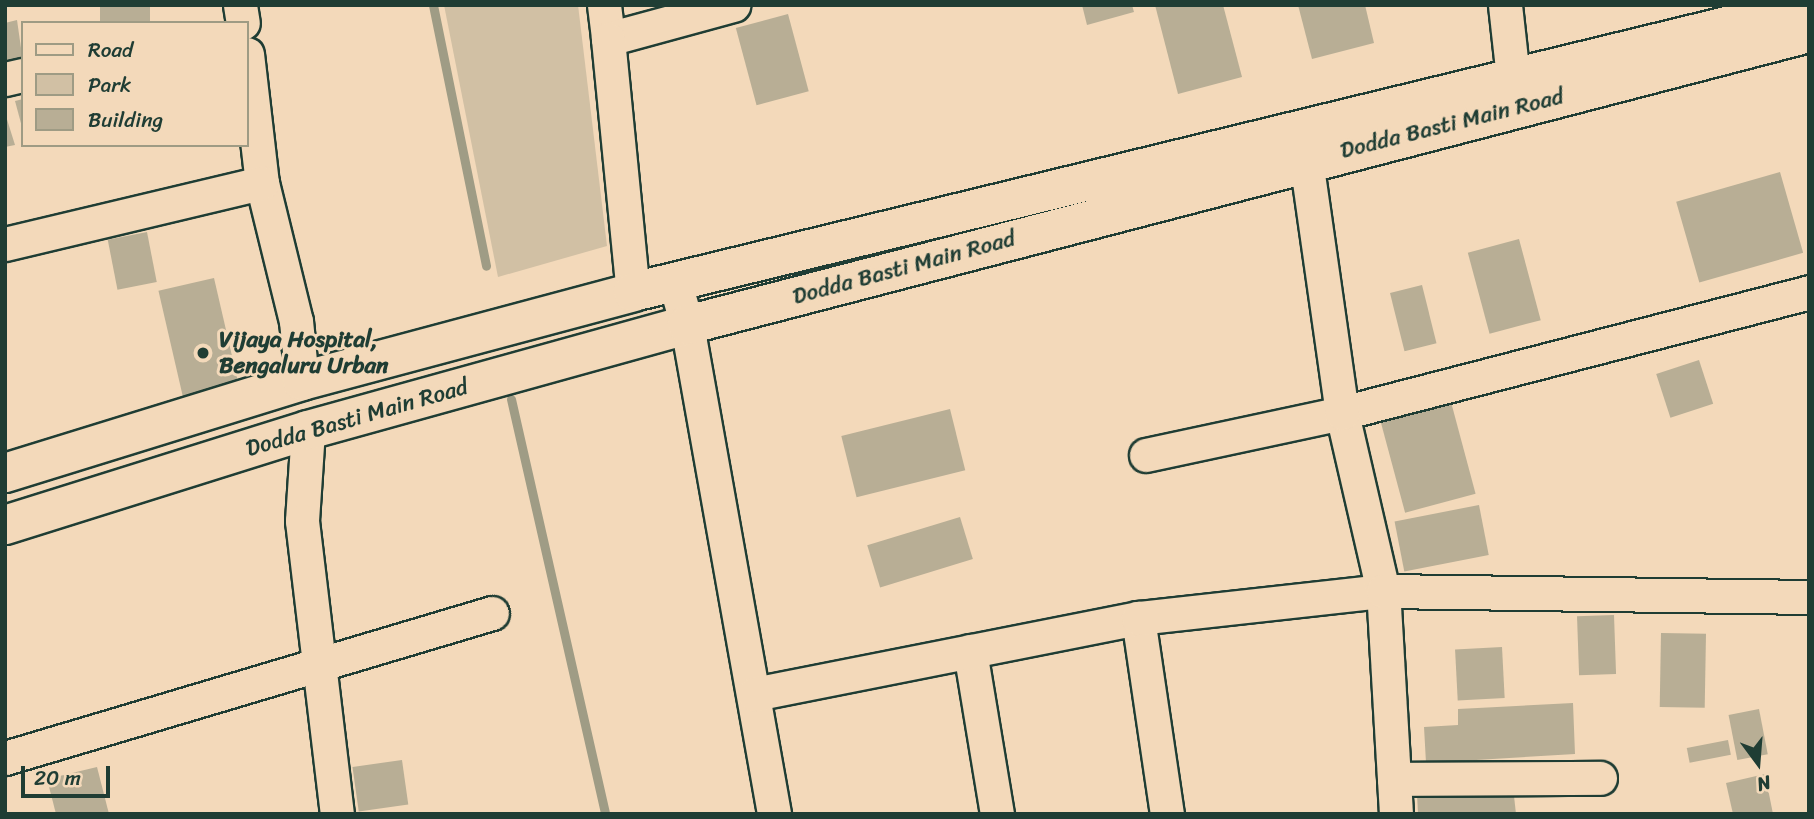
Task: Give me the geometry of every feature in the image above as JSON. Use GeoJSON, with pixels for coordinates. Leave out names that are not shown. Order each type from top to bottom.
{"type":"FeatureCollection","features":[{"type":"Feature","properties":{"kind":"street"},"geometry":{"type":"LineString","coordinates":[[604,5],[634,292]]}},
{"type":"Feature","properties":{"kind":"street"},"geometry":{"type":"LineString","coordinates":[[608,39],[733,5]]}},
{"type":"Feature","properties":{"kind":"street"},"geometry":{"type":"LineString","coordinates":[[1505,5],[1513,78]]}},
{"type":"Feature","properties":{"kind":"street","name":"Dodda Basti Main Road"},"geometry":{"type":"LineString","coordinates":[[5,525],[307,430],[688,325],[1304,147],[1513,78],[1809,6]]}},
{"type":"Feature","properties":{"kind":"street","name":"Dodda Basti Main Road"},"geometry":{"type":"LineString","coordinates":[[5,473],[302,381],[517,327],[634,292],[1304,147],[1809,33]]}},
{"type":"Feature","properties":{"kind":"street"},"geometry":{"type":"LineString","coordinates":[[248,63],[262,183],[296,321],[302,381]]}},
{"type":"Feature","properties":{"kind":"street"},"geometry":{"type":"LineString","coordinates":[[1304,147],[1342,413],[1383,591],[1396,814]]}},
{"type":"Feature","properties":{"kind":"street"},"geometry":{"type":"LineString","coordinates":[[5,244],[262,183]]}},
{"type":"Feature","properties":{"kind":"street"},"geometry":{"type":"LineString","coordinates":[[676,283],[688,325],[774,814]]}},
{"type":"Feature","properties":{"kind":"street"},"geometry":{"type":"LineString","coordinates":[[1146,455],[1342,413],[1809,292]]}},
{"type":"Feature","properties":{"kind":"street"},"geometry":{"type":"LineString","coordinates":[[307,430],[302,521],[337,814]]}},
{"type":"Feature","properties":{"kind":"street"},"geometry":{"type":"LineString","coordinates":[[754,694],[1138,618],[1383,591],[1809,597]]}},
{"type":"Feature","properties":{"kind":"street"},"geometry":{"type":"LineString","coordinates":[[5,758],[492,613]]}},
{"type":"Feature","properties":{"kind":"street"},"geometry":{"type":"LineString","coordinates":[[1138,618],[1167,814]]}},
{"type":"Feature","properties":{"kind":"street"},"geometry":{"type":"LineString","coordinates":[[970,651],[997,814]]}},
{"type":"Feature","properties":{"kind":"street"},"geometry":{"type":"LineString","coordinates":[[1394,779],[1600,778]]}},
{"type":"Feature","properties":{"kind":"green space"},"geometry":{"type":"Polygon","coordinates":[[[444,5],[578,5],[607,246],[498,277],[444,5]]]}},
{"type":"Feature","properties":{"kind":"building"},"geometry":{"type":"Polygon","coordinates":[[[100,5],[150,5],[150,21],[100,21],[100,5]]]}},
{"type":"Feature","properties":{"kind":"building"},"geometry":{"type":"Polygon","coordinates":[[[1082,5],[1132,5],[1134,12],[1087,25],[1082,5]]]}},
{"type":"Feature","properties":{"kind":"building"},"geometry":{"type":"Polygon","coordinates":[[[1155,5],[1223,5],[1242,77],[1178,94],[1155,5]]]}},
{"type":"Feature","properties":{"kind":"building"},"geometry":{"type":"Polygon","coordinates":[[[1298,5],[1365,5],[1374,43],[1312,59],[1298,5]]]}},
{"type":"Feature","properties":{"kind":"building"},"geometry":{"type":"Polygon","coordinates":[[[788,14],[809,91],[757,105],[736,28],[788,14]]]}},
{"type":"Feature","properties":{"kind":"building"},"geometry":{"type":"Polygon","coordinates":[[[17,20],[21,62],[5,64],[5,23],[17,20]]]}},
{"type":"Feature","properties":{"kind":"building"},"geometry":{"type":"Polygon","coordinates":[[[21,100],[21,123],[15,101],[21,100]]]}},
{"type":"Feature","properties":{"kind":"building"},"geometry":{"type":"Polygon","coordinates":[[[5,113],[15,145],[5,147],[5,113]]]}},
{"type":"Feature","properties":{"kind":"building"},"geometry":{"type":"Polygon","coordinates":[[[1780,172],[1803,253],[1699,283],[1676,202],[1780,172]]]}},
{"type":"Feature","properties":{"kind":"building"},"geometry":{"type":"Polygon","coordinates":[[[147,232],[157,282],[117,290],[108,240],[147,232]]]}},
{"type":"Feature","properties":{"kind":"building"},"geometry":{"type":"Polygon","coordinates":[[[1519,239],[1541,320],[1490,334],[1468,253],[1519,239]]]}},
{"type":"Feature","properties":{"kind":"building"},"geometry":{"type":"Polygon","coordinates":[[[214,278],[242,399],[186,412],[158,291],[214,278]]]}},
{"type":"Feature","properties":{"kind":"building"},"geometry":{"type":"Polygon","coordinates":[[[1422,285],[1437,343],[1404,351],[1390,293],[1422,285]]]}},
{"type":"Feature","properties":{"kind":"building"},"geometry":{"type":"Polygon","coordinates":[[[1699,360],[1713,404],[1670,418],[1656,374],[1699,360]]]}},
{"type":"Feature","properties":{"kind":"building"},"geometry":{"type":"Polygon","coordinates":[[[1451,402],[1476,494],[1405,513],[1380,421],[1451,402]]]}},
{"type":"Feature","properties":{"kind":"building"},"geometry":{"type":"Polygon","coordinates":[[[950,409],[965,470],[857,497],[841,436],[950,409]]]}},
{"type":"Feature","properties":{"kind":"building"},"geometry":{"type":"Polygon","coordinates":[[[1479,505],[1489,555],[1404,571],[1395,521],[1479,505]]]}},
{"type":"Feature","properties":{"kind":"building"},"geometry":{"type":"Polygon","coordinates":[[[960,517],[973,559],[880,587],[867,545],[960,517]]]}},
{"type":"Feature","properties":{"kind":"building"},"geometry":{"type":"Polygon","coordinates":[[[1614,615],[1616,674],[1579,675],[1577,616],[1614,615]]]}},
{"type":"Feature","properties":{"kind":"building"},"geometry":{"type":"Polygon","coordinates":[[[1661,633],[1706,634],[1705,708],[1660,707],[1661,633]]]}},
{"type":"Feature","properties":{"kind":"building"},"geometry":{"type":"Polygon","coordinates":[[[1502,647],[1505,698],[1458,700],[1455,649],[1502,647]]]}},
{"type":"Feature","properties":{"kind":"building"},"geometry":{"type":"Polygon","coordinates":[[[1573,703],[1575,754],[1426,763],[1424,727],[1458,725],[1458,709],[1573,703]]]}},
{"type":"Feature","properties":{"kind":"building"},"geometry":{"type":"Polygon","coordinates":[[[1759,709],[1768,754],[1737,760],[1729,715],[1759,709]]]}},
{"type":"Feature","properties":{"kind":"building"},"geometry":{"type":"Polygon","coordinates":[[[1728,740],[1731,755],[1690,763],[1687,748],[1728,740]]]}},
{"type":"Feature","properties":{"kind":"building"},"geometry":{"type":"Polygon","coordinates":[[[402,760],[408,805],[359,812],[352,767],[402,760]]]}},
{"type":"Feature","properties":{"kind":"building"},"geometry":{"type":"Polygon","coordinates":[[[97,767],[109,814],[56,814],[47,779],[97,767]]]}},
{"type":"Feature","properties":{"kind":"building"},"geometry":{"type":"Polygon","coordinates":[[[1765,774],[1773,814],[1733,814],[1726,783],[1765,774]]]}},
{"type":"Feature","properties":{"kind":"building"},"geometry":{"type":"Polygon","coordinates":[[[1513,787],[1516,814],[1418,814],[1417,794],[1513,787]]]}},
{"type":"Feature","properties":{"kind":"waterway"},"geometry":{"type":"LineString","coordinates":[[433,5],[486,266]]}},
{"type":"Feature","properties":{"kind":"waterway"},"geometry":{"type":"LineString","coordinates":[[511,399],[605,814]]}},
{"type":"Feature","properties":{"kind":"place","name":"Vijaya Hospital, Bengaluru Urban"},"geometry":{"type":"Point","coordinates":[203,353]}}]}
